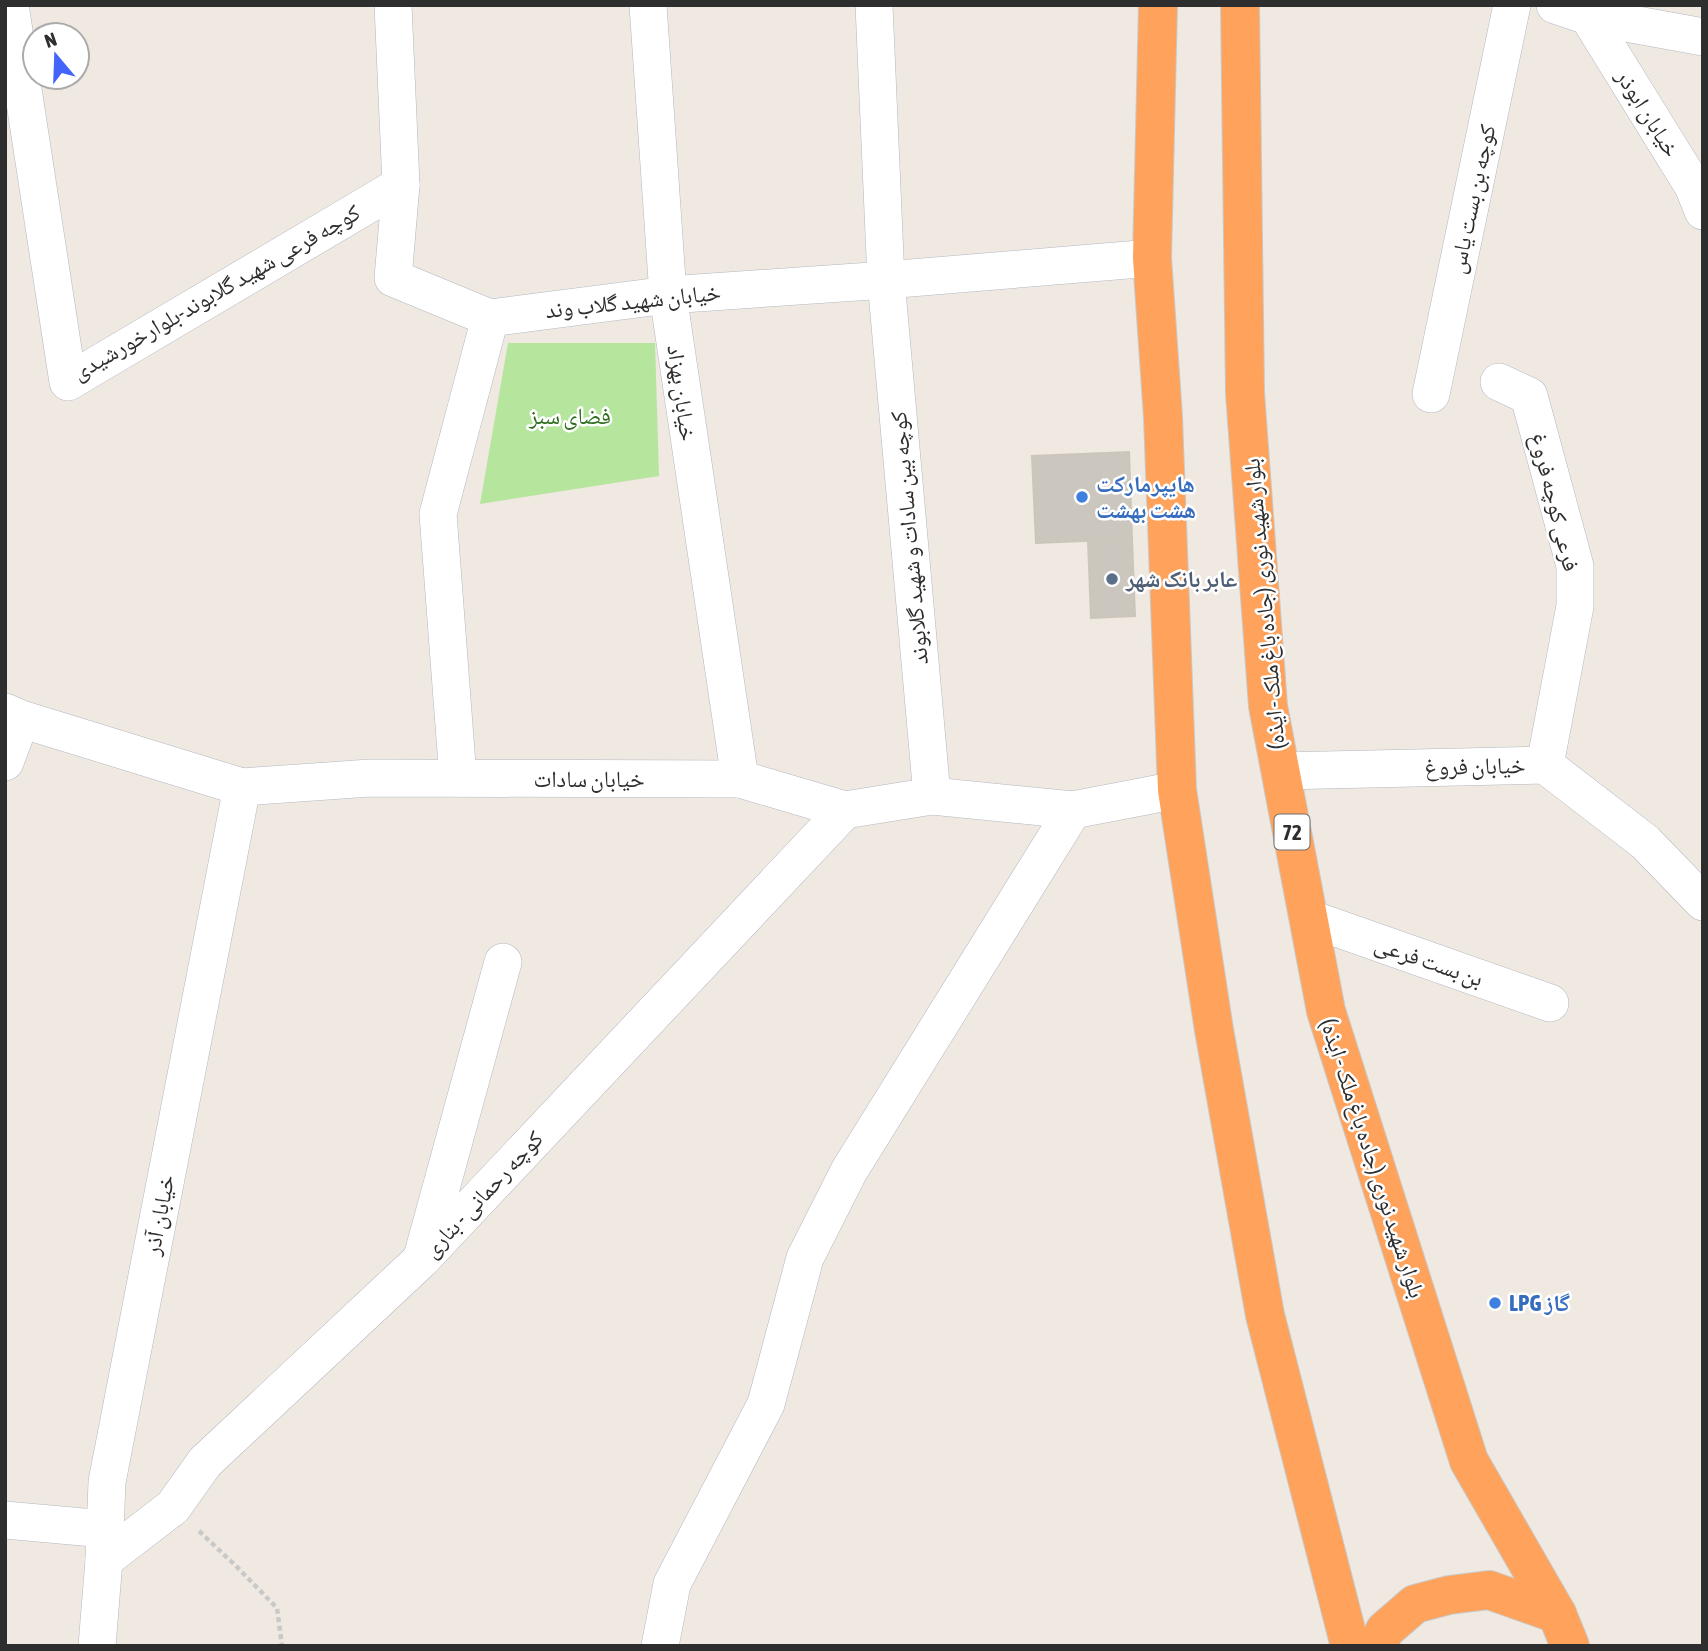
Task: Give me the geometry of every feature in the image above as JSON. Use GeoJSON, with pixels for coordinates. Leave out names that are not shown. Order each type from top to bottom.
{"type":"FeatureCollection","features":[{"type":"Feature","properties":{"kind":"highway"},"geometry":{"type":"LineString","coordinates":[[1158,5],[1152,258],[1163,417],[1177,790],[1214,1030],[1265,1314],[1350,1646]]}},
{"type":"Feature","properties":{"kind":"highway","name":"بلوار شهید نوری (جاده باغ ملک - ایذه)"},"geometry":{"type":"LineString","coordinates":[[1240,5],[1245,393],[1268,706],[1326,1012],[1469,1461],[1563,1630]]}},
{"type":"Feature","properties":{"kind":"highway"},"geometry":{"type":"LineString","coordinates":[[1377,1646],[1385,1630],[1415,1604],[1449,1595],[1489,1590],[1563,1630]]}},
{"type":"Feature","properties":{"kind":"street","name":"کوچه فرعی شهید گلابوند-بلوارخورشیدی"},"geometry":{"type":"LineString","coordinates":[[10,5],[68,383],[401,185]]}},
{"type":"Feature","properties":{"kind":"street","name":"خیابان شهید گلاب وند"},"geometry":{"type":"LineString","coordinates":[[393,5],[401,185],[393,278],[490,318],[668,295],[1152,258]]}},
{"type":"Feature","properties":{"kind":"street","name":"خیابان بهزاد"},"geometry":{"type":"LineString","coordinates":[[648,5],[668,295],[740,779]]}},
{"type":"Feature","properties":{"kind":"street","name":"کوچه بین سادات و شهید گلابوند"},"geometry":{"type":"LineString","coordinates":[[874,5],[886,280],[932,796]]}},
{"type":"Feature","properties":{"kind":"street","name":"کوچه بن بست یاس"},"geometry":{"type":"LineString","coordinates":[[1431,394],[1512,5]]}},
{"type":"Feature","properties":{"kind":"street"},"geometry":{"type":"LineString","coordinates":[[1571,11],[1703,37]]}},
{"type":"Feature","properties":{"kind":"street","name":"خیابان ابوذر"},"geometry":{"type":"LineString","coordinates":[[1571,11],[1693,186],[1703,211]]}},
{"type":"Feature","properties":{"kind":"street"},"geometry":{"type":"LineString","coordinates":[[458,778],[438,514],[490,318]]}},
{"type":"Feature","properties":{"kind":"street","name":"فرعی کوچه فروغ"},"geometry":{"type":"LineString","coordinates":[[1499,382],[1529,397],[1575,566],[1575,606],[1545,765]]}},
{"type":"Feature","properties":{"kind":"street"},"geometry":{"type":"LineString","coordinates":[[5,762],[13,715]]}},
{"type":"Feature","properties":{"kind":"street","name":"خیابان سادات"},"geometry":{"type":"LineString","coordinates":[[13,715],[242,787],[370,778],[740,779],[845,810],[932,796],[1073,810],[1177,790]]}},
{"type":"Feature","properties":{"kind":"street","name":"خیابان فروغ"},"geometry":{"type":"LineString","coordinates":[[1280,771],[1545,765],[1645,842],[1703,902]]}},
{"type":"Feature","properties":{"kind":"street","name":"خیابان آذر"},"geometry":{"type":"LineString","coordinates":[[97,1646],[107,1482],[242,787]]}},
{"type":"Feature","properties":{"kind":"street","name":"کوچه رحمانی - بناری"},"geometry":{"type":"LineString","coordinates":[[105,1544],[173,1507],[205,1462],[422,1259],[845,810]]}},
{"type":"Feature","properties":{"kind":"street"},"geometry":{"type":"LineString","coordinates":[[660,1646],[672,1584],[766,1404],[806,1258],[849,1171],[1073,810]]}},
{"type":"Feature","properties":{"kind":"street","name":"بن بست فرعی"},"geometry":{"type":"LineString","coordinates":[[1308,918],[1550,1003]]}},
{"type":"Feature","properties":{"kind":"street"},"geometry":{"type":"LineString","coordinates":[[422,1259],[503,962]]}},
{"type":"Feature","properties":{"kind":"street"},"geometry":{"type":"LineString","coordinates":[[5,1520],[105,1544]]}},
{"type":"Feature","properties":{"kind":"path"},"geometry":{"type":"LineString","coordinates":[[173,1507],[277,1608],[282,1646]]}},
{"type":"Feature","properties":{"kind":"green space","name":"فضای سبز"},"geometry":{"type":"Polygon","coordinates":[[[508,343],[655,343],[659,476],[480,504],[508,343]]]}},
{"type":"Feature","properties":{"kind":"building","name":"هایپرمارکت هشت بهشت"},"geometry":{"type":"Polygon","coordinates":[[[1129,452],[1132,539],[1036,543],[1032,456],[1129,452]]]}},
{"type":"Feature","properties":{"kind":"building","name":"عابر بانک شهر"},"geometry":{"type":"Polygon","coordinates":[[[1132,539],[1135,616],[1091,618],[1088,541],[1132,539]]]}},
{"type":"Feature","properties":{"kind":"place","name":"هایپرمارکت هشت بهشت"},"geometry":{"type":"Point","coordinates":[1082,497]}},
{"type":"Feature","properties":{"kind":"place","name":"عابر بانک شهر"},"geometry":{"type":"Point","coordinates":[1112,579]}},
{"type":"Feature","properties":{"kind":"place","name":"LPG گاز"},"geometry":{"type":"Point","coordinates":[1495,1303]}}]}
